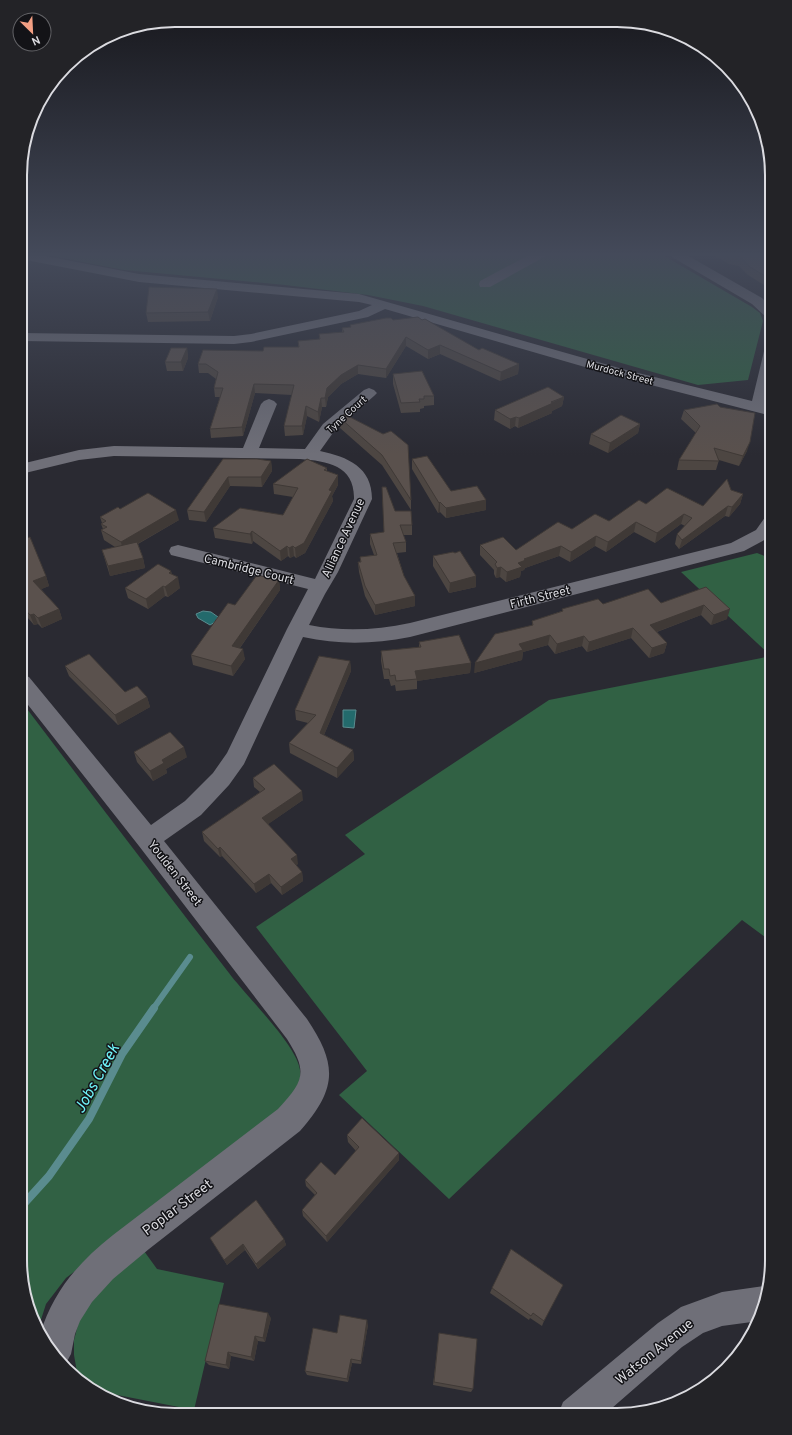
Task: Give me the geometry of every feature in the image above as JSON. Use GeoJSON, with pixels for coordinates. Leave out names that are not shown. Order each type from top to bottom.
{"type":"FeatureCollection","features":[{"type":"Feature","properties":{"kind":"street"},"geometry":{"type":"LineString","coordinates":[[27,337],[234,340],[330,321]]}},
{"type":"Feature","properties":{"kind":"street","name":"Murdock Street"},"geometry":{"type":"LineString","coordinates":[[442,321],[621,373],[765,409]]}},
{"type":"Feature","properties":{"kind":"street","name":"Tyne Court"},"geometry":{"type":"LineString","coordinates":[[310,454],[329,427],[369,393]]}},
{"type":"Feature","properties":{"kind":"street"},"geometry":{"type":"LineString","coordinates":[[249,453],[269,404]]}},
{"type":"Feature","properties":{"kind":"street","name":"Alliance Avenue"},"geometry":{"type":"LineString","coordinates":[[27,468],[79,455],[114,451],[310,454],[329,458],[351,469],[360,478],[364,488],[363,499],[329,572],[297,629],[236,758],[221,779],[193,808],[148,839]]}},
{"type":"Feature","properties":{"kind":"street","name":"Firth Street"},"geometry":{"type":"LineString","coordinates":[[297,629],[325,636],[347,638],[370,638],[410,630],[737,547],[746,544],[762,534],[765,530]]}},
{"type":"Feature","properties":{"kind":"street","name":"Cambridge Court"},"geometry":{"type":"LineString","coordinates":[[178,551],[320,586]]}},
{"type":"Feature","properties":{"kind":"street","name":"Youlden Street"},"geometry":{"type":"LineString","coordinates":[[27,689],[148,839],[297,1029],[311,1051],[316,1072]]}},
{"type":"Feature","properties":{"kind":"street","name":"Poplar Street"},"geometry":{"type":"LineString","coordinates":[[55,1346],[58,1330],[64,1315],[81,1288],[124,1247],[289,1120],[299,1110],[309,1094],[316,1072]]}},
{"type":"Feature","properties":{"kind":"street","name":"Watson Avenue"},"geometry":{"type":"LineString","coordinates":[[584,1408],[670,1334],[693,1319],[722,1309],[758,1305]]}},
{"type":"Feature","properties":{"kind":"green space"},"geometry":{"type":"Polygon","coordinates":[[[475,321],[763,321],[748,380],[698,385],[475,321]]]}},
{"type":"Feature","properties":{"kind":"green space"},"geometry":{"type":"Polygon","coordinates":[[[757,553],[765,556],[765,650],[681,572],[757,553]]]}},
{"type":"Feature","properties":{"kind":"green space"},"geometry":{"type":"Polygon","coordinates":[[[765,657],[765,937],[742,920],[449,1199],[339,1095],[367,1071],[256,927],[365,854],[345,835],[549,700],[765,657]]]}},
{"type":"Feature","properties":{"kind":"green space"},"geometry":{"type":"Polygon","coordinates":[[[27,709],[229,973],[281,1034],[297,1060],[300,1070],[299,1084],[292,1097],[272,1119],[66,1278],[46,1304],[40,1322],[32,1299],[27,1270],[27,709]]]}},
{"type":"Feature","properties":{"kind":"green space"},"geometry":{"type":"Polygon","coordinates":[[[144,1251],[157,1269],[224,1283],[194,1408],[184,1408],[110,1394],[77,1371],[74,1355],[74,1340],[80,1317],[92,1296],[144,1251]]]}},
{"type":"Feature","properties":{"kind":"water"},"geometry":{"type":"Polygon","coordinates":[[[203,611],[211,612],[218,617],[215,622],[210,625],[198,618],[196,614],[203,611]]]}},
{"type":"Feature","properties":{"kind":"water"},"geometry":{"type":"Polygon","coordinates":[[[343,710],[356,710],[354,728],[343,727],[343,710]]]}},
{"type":"Feature","properties":{"kind":"building"},"geometry":{"type":"Polygon","coordinates":[[[371,321],[428,321],[479,350],[482,348],[519,364],[501,372],[440,345],[428,350],[406,337],[386,369],[358,365],[341,375],[327,388],[325,398],[321,398],[318,412],[306,406],[302,426],[284,426],[294,385],[254,384],[242,427],[210,429],[223,388],[214,388],[218,372],[206,364],[198,364],[203,350],[263,351],[264,347],[299,347],[298,341],[320,339],[319,334],[344,332],[342,328],[351,327],[350,325],[371,321]]]}},
{"type":"Feature","properties":{"kind":"building"},"geometry":{"type":"Polygon","coordinates":[[[171,348],[187,348],[181,362],[165,362],[171,348]]]}},
{"type":"Feature","properties":{"kind":"building"},"geometry":{"type":"Polygon","coordinates":[[[422,371],[434,396],[424,396],[424,399],[419,399],[420,402],[401,403],[393,374],[422,371]]]}},
{"type":"Feature","properties":{"kind":"building"},"geometry":{"type":"Polygon","coordinates":[[[548,387],[564,397],[519,418],[516,417],[510,419],[495,410],[548,387]]]}},
{"type":"Feature","properties":{"kind":"building"},"geometry":{"type":"Polygon","coordinates":[[[717,404],[720,407],[755,413],[750,442],[743,456],[714,448],[719,461],[679,460],[700,426],[684,410],[717,404]]]}},
{"type":"Feature","properties":{"kind":"building"},"geometry":{"type":"Polygon","coordinates":[[[344,414],[383,434],[391,431],[408,445],[411,500],[382,455],[340,418],[344,414]]]}},
{"type":"Feature","properties":{"kind":"building"},"geometry":{"type":"Polygon","coordinates":[[[621,415],[640,424],[610,443],[591,434],[621,415]]]}},
{"type":"Feature","properties":{"kind":"building"},"geometry":{"type":"Polygon","coordinates":[[[427,456],[451,491],[477,486],[486,500],[446,508],[440,502],[439,503],[412,459],[427,456]]]}},
{"type":"Feature","properties":{"kind":"building"},"geometry":{"type":"Polygon","coordinates":[[[223,459],[257,459],[271,461],[261,477],[228,477],[204,512],[187,510],[223,459]]]}},
{"type":"Feature","properties":{"kind":"building"},"geometry":{"type":"Polygon","coordinates":[[[307,459],[327,468],[324,470],[338,475],[329,490],[332,491],[304,543],[295,548],[293,546],[289,548],[287,546],[280,551],[252,531],[250,534],[213,528],[240,508],[283,515],[298,488],[273,484],[307,459]]]}},
{"type":"Feature","properties":{"kind":"building"},"geometry":{"type":"Polygon","coordinates":[[[727,479],[731,490],[743,494],[732,507],[728,506],[682,540],[677,534],[692,518],[684,514],[657,533],[636,522],[608,542],[596,536],[571,552],[561,546],[524,559],[526,560],[518,563],[522,567],[507,572],[501,567],[497,568],[495,564],[497,562],[480,545],[503,537],[516,550],[558,522],[572,529],[595,514],[609,521],[639,500],[646,504],[667,488],[703,506],[727,479]]]}},
{"type":"Feature","properties":{"kind":"building"},"geometry":{"type":"Polygon","coordinates":[[[382,487],[386,487],[395,511],[411,511],[412,525],[400,525],[406,542],[393,543],[404,576],[415,596],[375,605],[365,586],[358,562],[361,562],[360,557],[377,555],[370,534],[384,532],[382,487]]]}},
{"type":"Feature","properties":{"kind":"building"},"geometry":{"type":"Polygon","coordinates":[[[148,493],[176,510],[121,542],[101,530],[107,527],[101,524],[106,521],[100,517],[118,507],[120,509],[148,493]]]}},
{"type":"Feature","properties":{"kind":"building"},"geometry":{"type":"Polygon","coordinates":[[[30,537],[46,576],[33,581],[59,609],[38,618],[34,614],[30,615],[27,612],[27,538],[30,537]]]}},
{"type":"Feature","properties":{"kind":"building"},"geometry":{"type":"Polygon","coordinates":[[[137,542],[143,558],[108,566],[102,550],[137,542]]]}},
{"type":"Feature","properties":{"kind":"building"},"geometry":{"type":"Polygon","coordinates":[[[460,551],[476,576],[450,583],[433,556],[460,551]]]}},
{"type":"Feature","properties":{"kind":"building"},"geometry":{"type":"Polygon","coordinates":[[[158,564],[171,571],[169,573],[178,577],[146,599],[125,588],[158,564]]]}},
{"type":"Feature","properties":{"kind":"building"},"geometry":{"type":"Polygon","coordinates":[[[257,575],[279,580],[232,646],[243,649],[231,666],[191,655],[228,603],[235,605],[257,575]]]}},
{"type":"Feature","properties":{"kind":"building"},"geometry":{"type":"Polygon","coordinates":[[[706,587],[730,609],[714,615],[704,605],[650,625],[667,643],[652,648],[633,628],[589,642],[584,636],[557,644],[550,635],[519,644],[523,650],[475,663],[495,634],[533,625],[532,621],[563,611],[562,609],[598,599],[603,604],[648,589],[661,603],[706,587]]]}},
{"type":"Feature","properties":{"kind":"building"},"geometry":{"type":"Polygon","coordinates":[[[459,635],[471,663],[415,671],[417,679],[396,681],[395,675],[390,676],[389,669],[384,669],[381,651],[421,647],[419,642],[459,635]]]}},
{"type":"Feature","properties":{"kind":"building"},"geometry":{"type":"Polygon","coordinates":[[[89,654],[125,692],[137,686],[147,697],[115,715],[65,666],[89,654]]]}},
{"type":"Feature","properties":{"kind":"building"},"geometry":{"type":"Polygon","coordinates":[[[319,656],[350,661],[320,733],[353,750],[337,768],[289,743],[316,715],[295,710],[319,656]]]}},
{"type":"Feature","properties":{"kind":"building"},"geometry":{"type":"Polygon","coordinates":[[[170,732],[184,747],[162,760],[164,763],[150,771],[134,752],[170,732]]]}},
{"type":"Feature","properties":{"kind":"building"},"geometry":{"type":"Polygon","coordinates":[[[274,764],[302,791],[262,818],[297,855],[291,859],[302,872],[281,887],[269,874],[254,884],[220,847],[218,849],[202,832],[265,789],[253,778],[274,764]]]}},
{"type":"Feature","properties":{"kind":"building"},"geometry":{"type":"Polygon","coordinates":[[[362,1118],[399,1153],[326,1236],[302,1210],[317,1193],[305,1180],[321,1162],[335,1175],[359,1147],[347,1135],[362,1118]]]}},
{"type":"Feature","properties":{"kind":"building"},"geometry":{"type":"Polygon","coordinates":[[[256,1200],[284,1239],[256,1264],[243,1244],[224,1260],[210,1238],[256,1200]]]}},
{"type":"Feature","properties":{"kind":"building"},"geometry":{"type":"Polygon","coordinates":[[[511,1249],[563,1285],[544,1321],[533,1313],[531,1316],[492,1288],[511,1249]]]}},
{"type":"Feature","properties":{"kind":"building"},"geometry":{"type":"Polygon","coordinates":[[[219,1304],[268,1313],[263,1338],[255,1336],[251,1357],[228,1352],[226,1365],[205,1361],[219,1304]]]}},
{"type":"Feature","properties":{"kind":"building"},"geometry":{"type":"Polygon","coordinates":[[[340,1315],[367,1320],[361,1361],[351,1359],[347,1379],[305,1371],[313,1328],[337,1333],[340,1315]]]}},
{"type":"Feature","properties":{"kind":"building"},"geometry":{"type":"Polygon","coordinates":[[[439,1333],[477,1339],[473,1389],[434,1382],[439,1333]]]}},
{"type":"Feature","properties":{"kind":"waterway","name":"Jobs Creek"},"geometry":{"type":"LineString","coordinates":[[153,1009],[190,957]]}},
{"type":"Feature","properties":{"kind":"waterway","name":"Jobs Creek"},"geometry":{"type":"LineString","coordinates":[[27,1200],[49,1176],[89,1119],[122,1054],[154,1008]]}}]}
